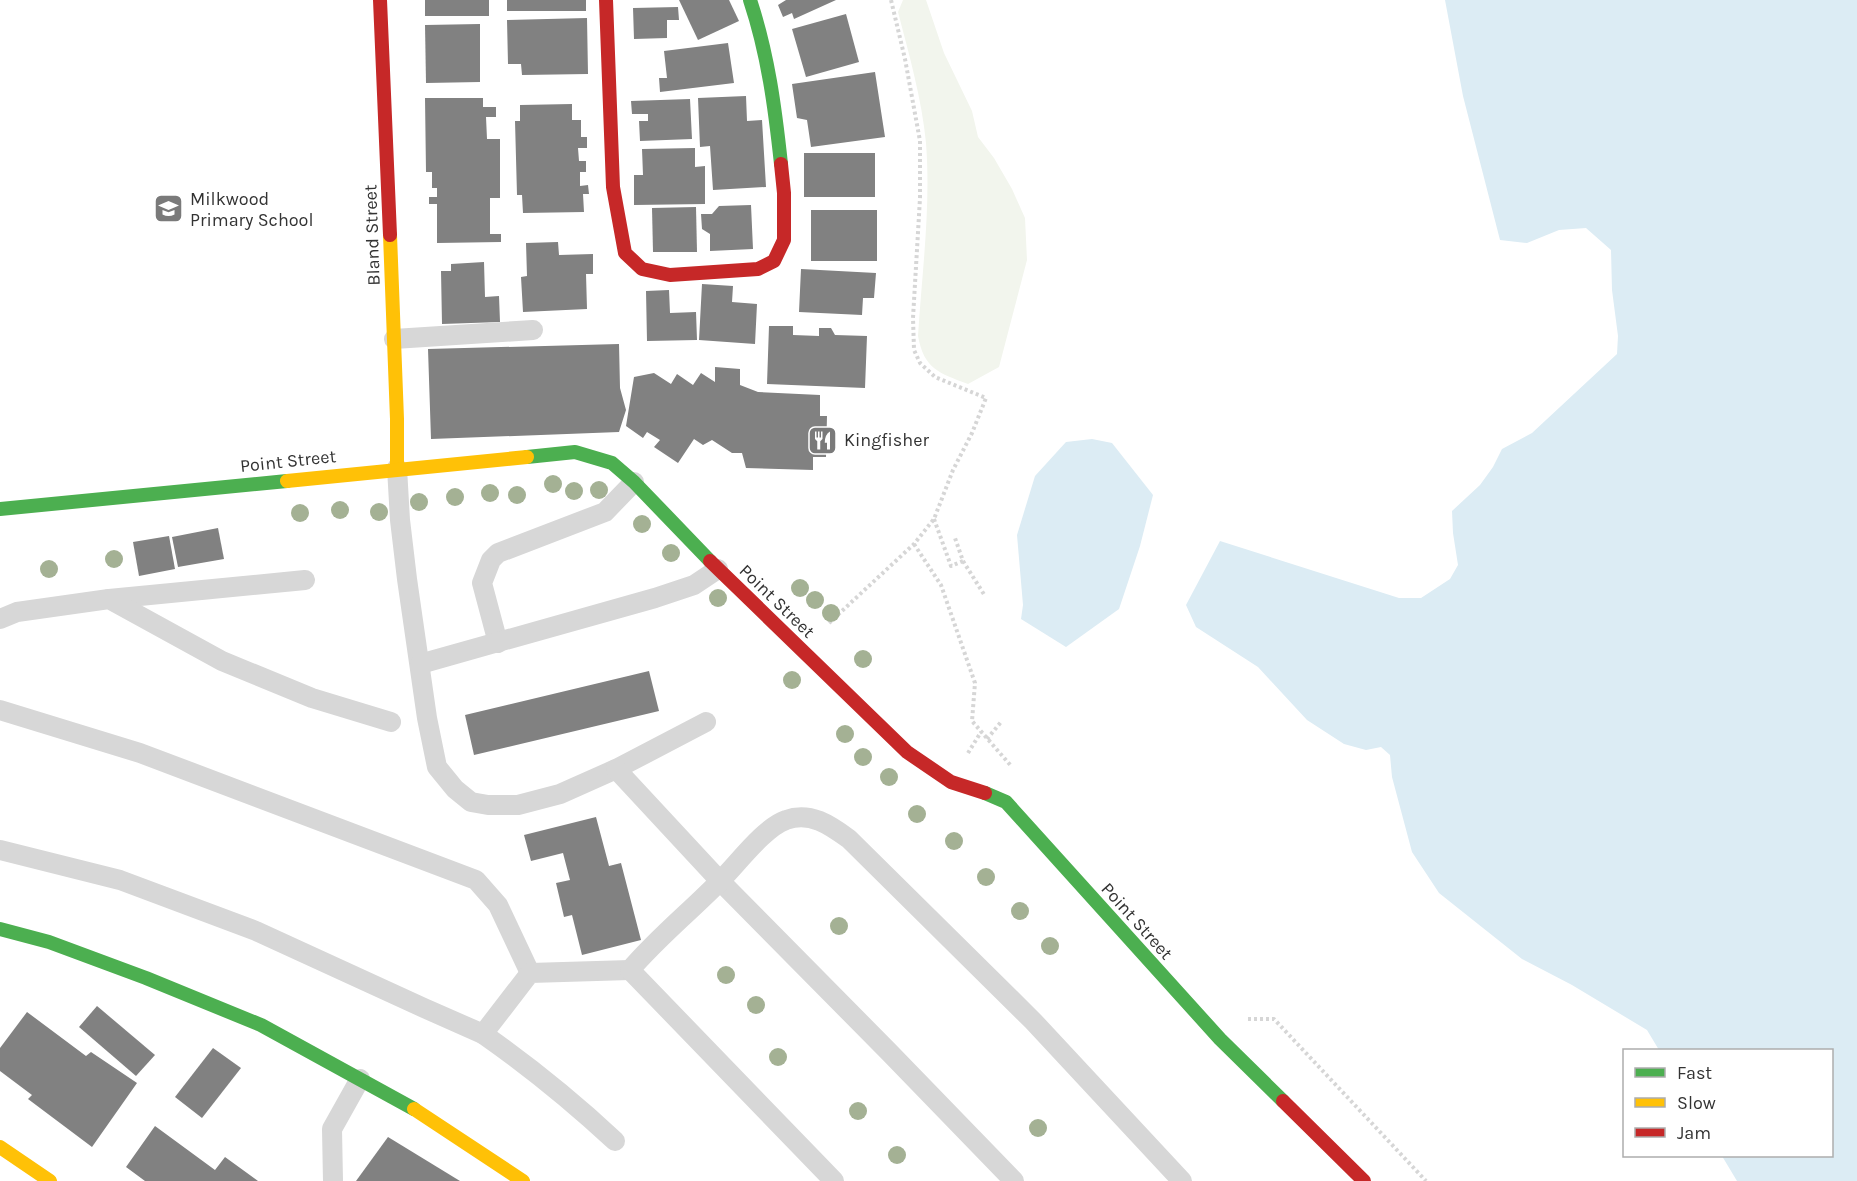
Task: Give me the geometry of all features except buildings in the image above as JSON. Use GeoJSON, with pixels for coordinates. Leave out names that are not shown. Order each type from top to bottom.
{"type":"FeatureCollection","features":[{"type":"Feature","properties":{"kind":"street","name":"Bland Street"},"geometry":{"type":"LineString","coordinates":[[380,0],[397,468]]}},
{"type":"Feature","properties":{"kind":"street"},"geometry":{"type":"LineString","coordinates":[[606,0],[613,188],[625,253],[642,269],[670,275],[758,269],[774,261],[784,240],[784,192],[774,99],[762,36],[750,0]]}},
{"type":"Feature","properties":{"kind":"street","name":"Point Street"},"geometry":{"type":"LineString","coordinates":[[0,509],[575,452],[612,463],[634,482],[718,568],[907,752],[951,782],[1006,802],[1220,1039],[1364,1181]]}},
{"type":"Feature","properties":{"kind":"street"},"geometry":{"type":"LineString","coordinates":[[0,929],[49,942],[261,1025],[410,1107],[523,1181]]}},
{"type":"Feature","properties":{"kind":"street"},"geometry":{"type":"LineString","coordinates":[[0,1147],[50,1181]]}},
{"type":"Feature","properties":{"kind":"lane"},"geometry":{"type":"LineString","coordinates":[[394,339],[533,330]]}},
{"type":"Feature","properties":{"kind":"lane"},"geometry":{"type":"LineString","coordinates":[[397,468],[407,579],[427,718],[437,767],[455,789],[471,802],[488,805],[518,805],[561,794],[616,770],[706,722]]}},
{"type":"Feature","properties":{"kind":"lane"},"geometry":{"type":"LineString","coordinates":[[498,643],[482,583],[491,560],[498,554],[605,512],[634,482]]}},
{"type":"Feature","properties":{"kind":"lane"},"geometry":{"type":"LineString","coordinates":[[420,664],[655,598],[694,585],[718,568]]}},
{"type":"Feature","properties":{"kind":"lane"},"geometry":{"type":"LineString","coordinates":[[0,619],[17,612],[109,599],[305,580]]}},
{"type":"Feature","properties":{"kind":"lane"},"geometry":{"type":"LineString","coordinates":[[109,599],[222,662],[312,698],[391,722]]}},
{"type":"Feature","properties":{"kind":"lane"},"geometry":{"type":"LineString","coordinates":[[0,710],[140,753],[476,880],[498,905],[530,973]]}},
{"type":"Feature","properties":{"kind":"lane"},"geometry":{"type":"LineString","coordinates":[[616,770],[720,881],[1014,1181]]}},
{"type":"Feature","properties":{"kind":"lane"},"geometry":{"type":"LineString","coordinates":[[530,973],[630,970],[772,826],[786,819],[801,817],[817,819],[829,824],[849,839],[1034,1021],[1182,1181]]}},
{"type":"Feature","properties":{"kind":"lane"},"geometry":{"type":"LineString","coordinates":[[0,850],[120,880],[256,931],[483,1034],[530,1067],[615,1141]]}},
{"type":"Feature","properties":{"kind":"lane"},"geometry":{"type":"LineString","coordinates":[[630,970],[834,1181]]}},
{"type":"Feature","properties":{"kind":"lane"},"geometry":{"type":"LineString","coordinates":[[483,1034],[530,973]]}},
{"type":"Feature","properties":{"kind":"lane"},"geometry":{"type":"LineString","coordinates":[[333,1181],[332,1129],[360,1080]]}},
{"type":"Feature","properties":{"kind":"path"},"geometry":{"type":"LineString","coordinates":[[829,623],[914,544],[934,519],[952,470],[972,433],[986,398],[935,377],[920,363],[914,350],[920,141],[905,59],[891,0]]}},
{"type":"Feature","properties":{"kind":"path"},"geometry":{"type":"LineString","coordinates":[[934,519],[951,566],[963,561]]}},
{"type":"Feature","properties":{"kind":"path"},"geometry":{"type":"LineString","coordinates":[[955,538],[963,561],[985,596]]}},
{"type":"Feature","properties":{"kind":"path"},"geometry":{"type":"LineString","coordinates":[[914,544],[941,585],[975,683],[972,721],[1016,772]]}},
{"type":"Feature","properties":{"kind":"path"},"geometry":{"type":"LineString","coordinates":[[987,739],[1001,722]]}},
{"type":"Feature","properties":{"kind":"path"},"geometry":{"type":"LineString","coordinates":[[1238,1019],[1274,1018],[1426,1181]]}},
{"type":"Feature","properties":{"kind":"shaded area"},"geometry":{"type":"Polygon","coordinates":[[[903,0],[926,0],[944,53],[972,111],[978,137],[994,158],[1012,189],[1025,218],[1027,260],[999,367],[968,384],[934,368],[924,356],[918,336],[927,215],[926,143],[915,77],[898,12],[903,0]]]}},
{"type":"Feature","properties":{"kind":"shaded area"},"geometry":{"type":"Polygon","coordinates":[[[1445,0],[1857,0],[1857,1181],[1737,1181],[1723,1157],[1833,1157],[1833,1049],[1658,1049],[1647,1030],[1572,985],[1522,959],[1439,893],[1412,852],[1392,777],[1390,755],[1381,747],[1366,750],[1344,744],[1307,720],[1258,667],[1196,627],[1186,605],[1220,541],[1399,598],[1421,598],[1450,579],[1458,565],[1452,511],[1480,485],[1502,449],[1532,433],[1617,354],[1618,336],[1612,290],[1611,250],[1586,228],[1559,230],[1527,243],[1500,240],[1463,96],[1445,0]]]}},
{"type":"Feature","properties":{"kind":"shaded area"},"geometry":{"type":"Polygon","coordinates":[[[1092,439],[1112,443],[1153,495],[1140,546],[1119,609],[1066,647],[1021,619],[1023,605],[1017,535],[1035,476],[1066,442],[1092,439]]]}},
{"type":"Feature","properties":{"kind":"traffic: fast"},"geometry":{"type":"LineString","coordinates":[[750,0],[762,41],[770,81],[781,164]]}},
{"type":"Feature","properties":{"kind":"traffic: fast"},"geometry":{"type":"LineString","coordinates":[[527,457],[575,452],[612,463],[634,482],[710,561]]}},
{"type":"Feature","properties":{"kind":"traffic: fast"},"geometry":{"type":"LineString","coordinates":[[0,509],[287,481]]}},
{"type":"Feature","properties":{"kind":"traffic: fast"},"geometry":{"type":"LineString","coordinates":[[985,793],[1006,802],[1220,1039],[1283,1101]]}},
{"type":"Feature","properties":{"kind":"traffic: fast"},"geometry":{"type":"LineString","coordinates":[[0,929],[49,942],[146,978],[261,1025],[414,1109]]}},
{"type":"Feature","properties":{"kind":"traffic: slow"},"geometry":{"type":"LineString","coordinates":[[390,235],[397,468]]}},
{"type":"Feature","properties":{"kind":"traffic: slow"},"geometry":{"type":"LineString","coordinates":[[287,481],[527,457]]}},
{"type":"Feature","properties":{"kind":"traffic: slow"},"geometry":{"type":"LineString","coordinates":[[414,1109],[523,1181]]}},
{"type":"Feature","properties":{"kind":"traffic: slow"},"geometry":{"type":"LineString","coordinates":[[0,1147],[50,1181]]}},
{"type":"Feature","properties":{"kind":"traffic: jam"},"geometry":{"type":"LineString","coordinates":[[380,0],[390,235]]}},
{"type":"Feature","properties":{"kind":"traffic: jam"},"geometry":{"type":"LineString","coordinates":[[606,0],[613,187],[625,253],[642,269],[670,275],[758,269],[774,261],[784,240],[784,193],[781,164]]}},
{"type":"Feature","properties":{"kind":"traffic: jam"},"geometry":{"type":"LineString","coordinates":[[710,561],[907,752],[951,782],[985,793]]}},
{"type":"Feature","properties":{"kind":"traffic: jam"},"geometry":{"type":"LineString","coordinates":[[1283,1101],[1364,1181]]}},
{"type":"Feature","properties":{"kind":"place","name":"Milkwood Primary School"},"geometry":{"type":"Point","coordinates":[169,209]}},
{"type":"Feature","properties":{"kind":"place","name":"Kingfisher"},"geometry":{"type":"Point","coordinates":[823,440]}}]}
